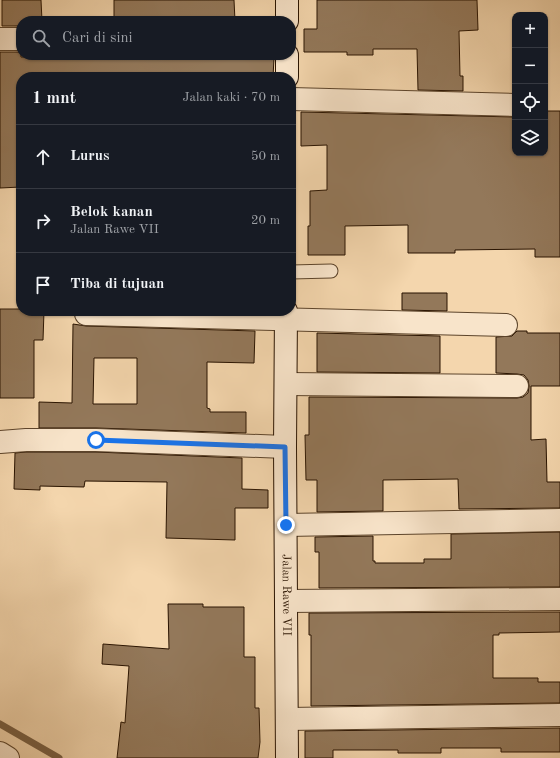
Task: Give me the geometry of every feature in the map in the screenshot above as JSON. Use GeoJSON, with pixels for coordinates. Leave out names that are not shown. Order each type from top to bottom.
{"type":"FeatureCollection","features":[{"type":"Feature","properties":{"kind":"street"},"geometry":{"type":"LineString","coordinates":[[287,0],[287,16]]}},
{"type":"Feature","properties":{"kind":"street"},"geometry":{"type":"LineString","coordinates":[[0,39],[16,39]]}},
{"type":"Feature","properties":{"kind":"street"},"geometry":{"type":"LineString","coordinates":[[287,60],[287,72]]}},
{"type":"Feature","properties":{"kind":"street"},"geometry":{"type":"LineString","coordinates":[[296,99],[512,105]]}},
{"type":"Feature","properties":{"kind":"street"},"geometry":{"type":"LineString","coordinates":[[296,315],[506,325]]}},
{"type":"Feature","properties":{"kind":"street","name":"Jalan Rawe VII"},"geometry":{"type":"LineString","coordinates":[[286,316],[285,447],[288,719],[287,758]]}},
{"type":"Feature","properties":{"kind":"street"},"geometry":{"type":"LineString","coordinates":[[286,384],[517,386]]}},
{"type":"Feature","properties":{"kind":"street"},"geometry":{"type":"LineString","coordinates":[[0,442],[26,440],[96,440],[285,447]]}},
{"type":"Feature","properties":{"kind":"street"},"geometry":{"type":"LineString","coordinates":[[286,525],[560,520]]}},
{"type":"Feature","properties":{"kind":"street"},"geometry":{"type":"LineString","coordinates":[[286,601],[560,598]]}},
{"type":"Feature","properties":{"kind":"street"},"geometry":{"type":"LineString","coordinates":[[288,719],[560,715]]}},
{"type":"Feature","properties":{"kind":"street"},"geometry":{"type":"LineString","coordinates":[[0,753],[8,758]]}},
{"type":"Feature","properties":{"kind":"lane"},"geometry":{"type":"LineString","coordinates":[[296,272],[331,271]]}},
{"type":"Feature","properties":{"kind":"building"},"geometry":{"type":"Polygon","coordinates":[[[2,0],[41,0],[42,16],[16,16],[16,26],[2,26],[2,0]]]}},
{"type":"Feature","properties":{"kind":"building"},"geometry":{"type":"Polygon","coordinates":[[[114,0],[234,0],[235,16],[114,16],[114,0]]]}},
{"type":"Feature","properties":{"kind":"building"},"geometry":{"type":"Polygon","coordinates":[[[317,0],[477,0],[478,30],[459,31],[460,76],[463,76],[463,91],[418,90],[417,49],[373,49],[373,55],[347,55],[347,52],[304,52],[304,29],[317,29],[317,0]]]}},
{"type":"Feature","properties":{"kind":"building"},"geometry":{"type":"Polygon","coordinates":[[[0,52],[16,52],[16,60],[274,60],[273,72],[16,72],[16,187],[0,188],[0,52]]]}},
{"type":"Feature","properties":{"kind":"building"},"geometry":{"type":"Polygon","coordinates":[[[548,111],[560,111],[560,257],[535,257],[535,249],[455,250],[455,253],[408,253],[408,225],[345,226],[345,255],[308,255],[310,191],[327,190],[327,145],[301,146],[301,112],[512,117],[512,156],[548,156],[548,111]]]}},
{"type":"Feature","properties":{"kind":"building"},"geometry":{"type":"Polygon","coordinates":[[[402,293],[447,293],[447,311],[402,310],[402,293]]]}},
{"type":"Feature","properties":{"kind":"building"},"geometry":{"type":"Polygon","coordinates":[[[0,309],[16,309],[16,316],[44,316],[43,340],[34,340],[34,398],[0,398],[0,309]]]}},
{"type":"Feature","properties":{"kind":"building"},"geometry":{"type":"Polygon","coordinates":[[[73,324],[86,326],[255,331],[254,363],[207,362],[207,408],[210,409],[210,412],[246,412],[246,433],[96,428],[39,428],[39,402],[72,403],[73,324]],[[94,358],[93,404],[137,404],[137,358],[94,358]]]}},
{"type":"Feature","properties":{"kind":"building"},"geometry":{"type":"Polygon","coordinates":[[[517,331],[527,331],[527,333],[560,333],[560,386],[531,386],[531,440],[546,439],[547,482],[560,482],[560,508],[459,509],[458,479],[383,480],[383,511],[317,512],[317,480],[306,480],[305,435],[309,435],[309,397],[523,397],[528,393],[529,386],[528,380],[524,375],[496,373],[496,337],[512,336],[517,331]]]}},
{"type":"Feature","properties":{"kind":"building"},"geometry":{"type":"Polygon","coordinates":[[[317,333],[440,336],[440,373],[317,372],[317,333]]]}},
{"type":"Feature","properties":{"kind":"building"},"geometry":{"type":"Polygon","coordinates":[[[96,452],[242,458],[242,489],[268,490],[268,508],[235,508],[235,540],[166,538],[167,482],[85,481],[84,487],[40,486],[40,490],[14,489],[15,453],[96,452]]]}},
{"type":"Feature","properties":{"kind":"building"},"geometry":{"type":"Polygon","coordinates":[[[560,532],[560,587],[319,588],[319,552],[315,552],[315,537],[373,536],[373,561],[375,561],[375,563],[424,563],[424,559],[451,559],[451,534],[560,532]]]}},
{"type":"Feature","properties":{"kind":"building"},"geometry":{"type":"Polygon","coordinates":[[[168,604],[203,604],[203,607],[244,607],[244,657],[255,657],[255,708],[259,708],[260,742],[258,758],[117,758],[121,722],[125,723],[129,666],[102,664],[103,644],[169,649],[168,604]]]}},
{"type":"Feature","properties":{"kind":"building"},"geometry":{"type":"Polygon","coordinates":[[[560,612],[560,632],[499,633],[499,635],[493,635],[493,678],[538,678],[538,682],[560,682],[560,703],[311,706],[311,635],[309,635],[309,613],[560,612]]]}},
{"type":"Feature","properties":{"kind":"building"},"geometry":{"type":"Polygon","coordinates":[[[560,728],[560,752],[501,752],[501,748],[441,748],[441,753],[398,753],[398,750],[333,750],[333,758],[305,758],[305,731],[560,728]]]}},
{"type":"Feature","properties":{"kind":"waterway"},"geometry":{"type":"LineString","coordinates":[[0,724],[59,758]]}},
{"type":"Feature","properties":{"kind":"route"},"geometry":{"type":"LineString","coordinates":[[96,440],[285,447],[286,525]]}}]}
